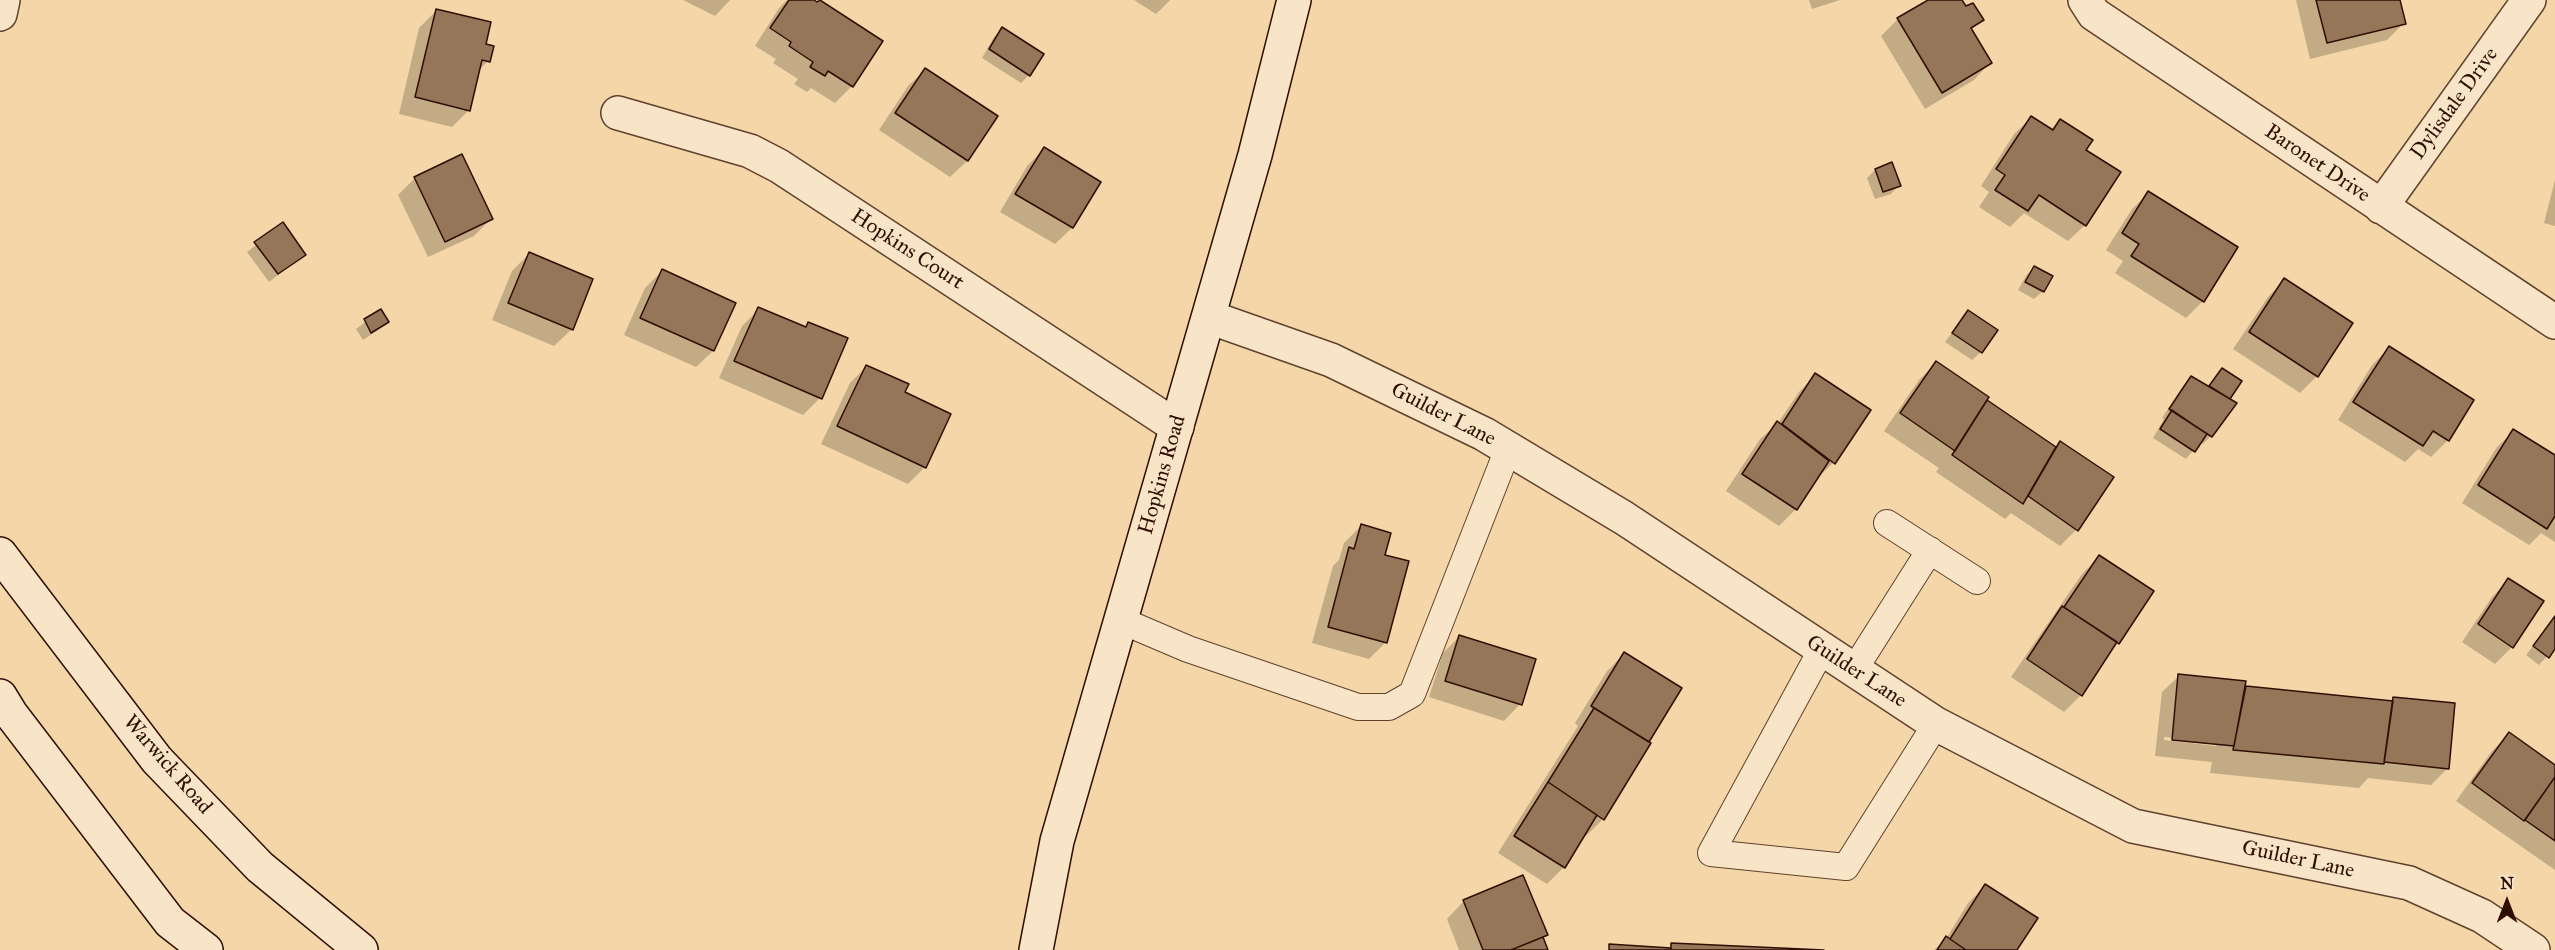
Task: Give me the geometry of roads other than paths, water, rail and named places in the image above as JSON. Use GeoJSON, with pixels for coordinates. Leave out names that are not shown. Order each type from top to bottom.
{"type":"FeatureCollection","features":[{"type":"Feature","properties":{"kind":"street"},"geometry":{"type":"LineString","coordinates":[[0,14],[3,0]]}},
{"type":"Feature","properties":{"kind":"street","name":"Hopkins Road"},"geometry":{"type":"LineString","coordinates":[[1036,950],[1057,841],[1261,135],[1294,0]]}},
{"type":"Feature","properties":{"kind":"street","name":"Baronet Drive"},"geometry":{"type":"LineString","coordinates":[[2085,0],[2094,14],[2555,322]]}},
{"type":"Feature","properties":{"kind":"street","name":"Dylisdale Drive"},"geometry":{"type":"LineString","coordinates":[[2381,207],[2529,0]]}},
{"type":"Feature","properties":{"kind":"street","name":"Hopkins Court"},"geometry":{"type":"LineString","coordinates":[[618,113],[739,148],[779,166],[1177,427]]}},
{"type":"Feature","properties":{"kind":"street","name":"Guilder Lane"},"geometry":{"type":"LineString","coordinates":[[1209,316],[1331,360],[1463,424],[1624,518],[1936,724],[2133,826],[2409,883],[2482,916],[2533,950]]}},
{"type":"Feature","properties":{"kind":"street","name":"Warwick Road"},"geometry":{"type":"LineString","coordinates":[[0,554],[157,760],[260,867],[361,950]]}},
{"type":"Feature","properties":{"kind":"street"},"geometry":{"type":"LineString","coordinates":[[0,696],[11,714],[170,921],[206,950]]}},
{"type":"Feature","properties":{"kind":"lane"},"geometry":{"type":"LineString","coordinates":[[1120,620],[1188,648],[1358,708],[1389,708],[1412,694],[1508,449]]}},
{"type":"Feature","properties":{"kind":"lane"},"geometry":{"type":"LineString","coordinates":[[1887,523],[1977,581]]}},
{"type":"Feature","properties":{"kind":"lane"},"geometry":{"type":"LineString","coordinates":[[1854,670],[1930,550]]}},
{"type":"Feature","properties":{"kind":"lane"},"geometry":{"type":"LineString","coordinates":[[1822,649],[1711,853],[1846,867],[1936,724]]}}]}
